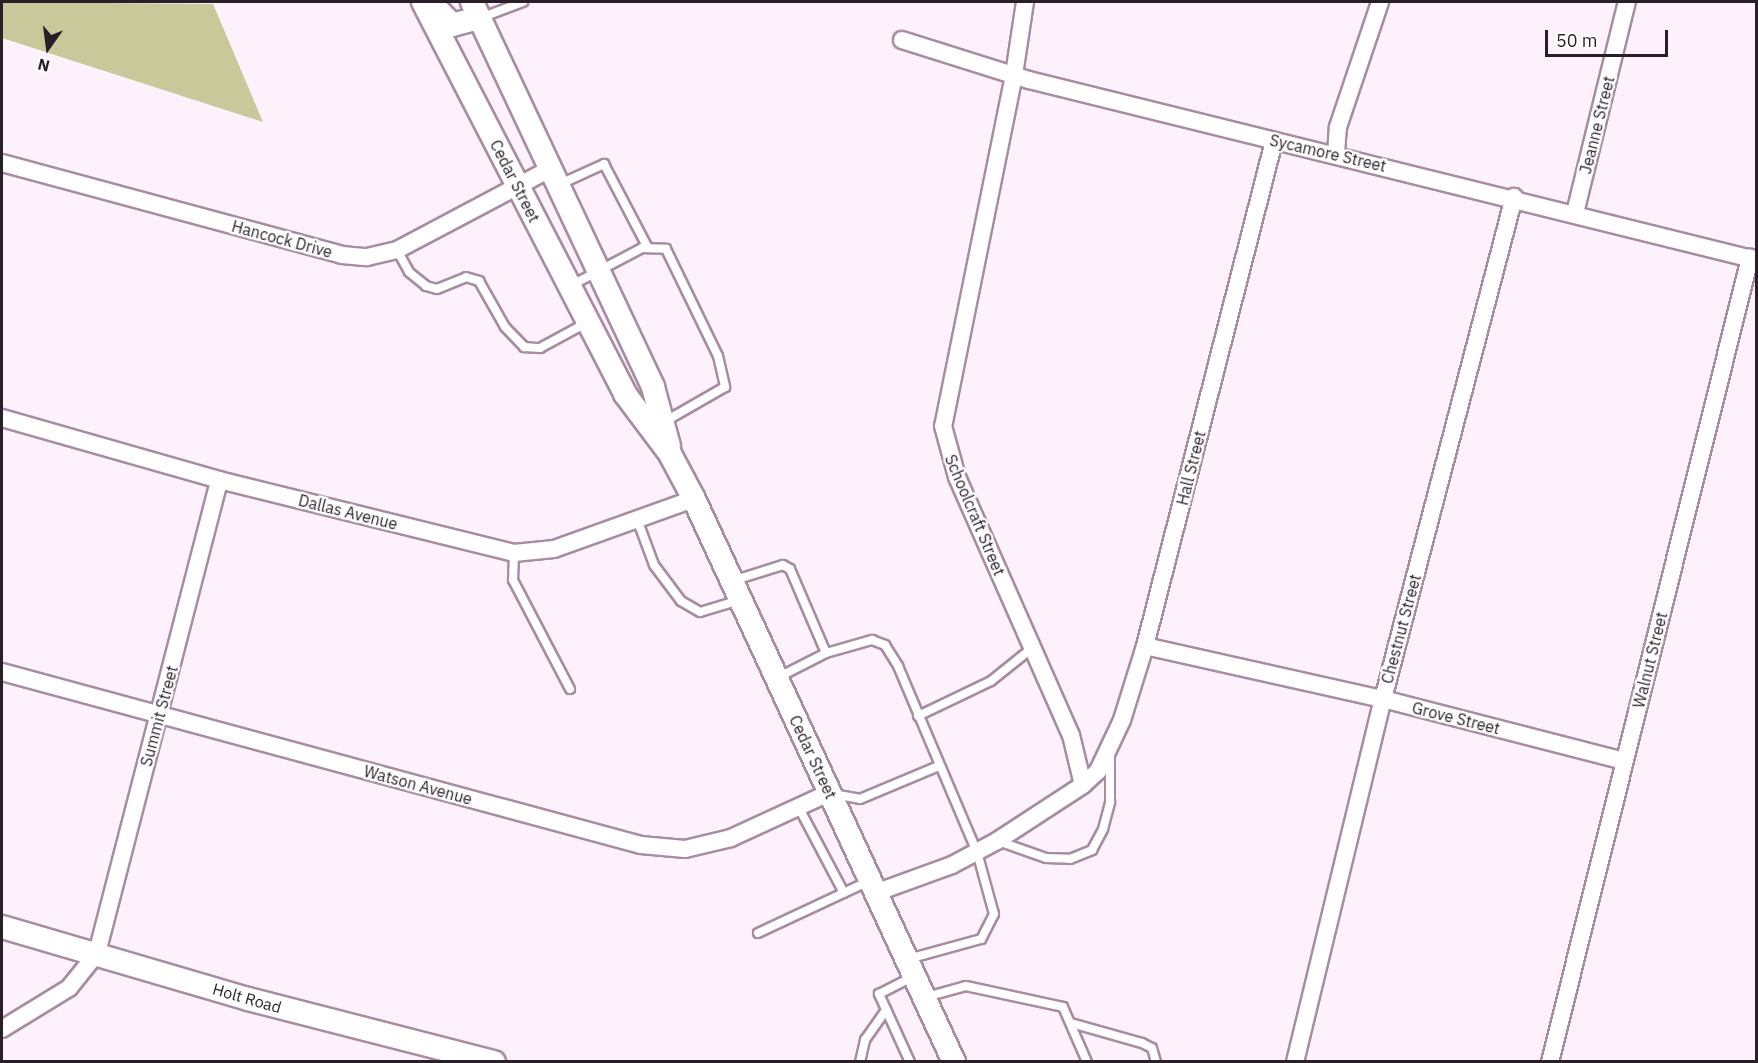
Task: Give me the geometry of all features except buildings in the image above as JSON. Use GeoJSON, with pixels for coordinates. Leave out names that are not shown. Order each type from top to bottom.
{"type":"FeatureCollection","features":[{"type":"Feature","properties":{"kind":"main road","name":"Cedar Street"},"geometry":{"type":"LineString","coordinates":[[423,2],[625,393],[657,426]]}},
{"type":"Feature","properties":{"kind":"main road"},"geometry":{"type":"LineString","coordinates":[[431,2],[452,25],[475,10],[598,273]]}},
{"type":"Feature","properties":{"kind":"main road","name":"Cedar Street"},"geometry":{"type":"LineString","coordinates":[[598,273],[653,387],[657,426],[694,499],[954,1062]]}},
{"type":"Feature","properties":{"kind":"main road","name":"Holt Road"},"geometry":{"type":"LineString","coordinates":[[2,927],[248,999],[495,1062]]}},
{"type":"Feature","properties":{"kind":"street","name":"Schoolcraft Street"},"geometry":{"type":"LineString","coordinates":[[1025,2],[1014,75],[943,426],[957,477],[1071,735],[1083,785]]}},
{"type":"Feature","properties":{"kind":"street"},"geometry":{"type":"LineString","coordinates":[[1336,154],[1338,127],[1380,2]]}},
{"type":"Feature","properties":{"kind":"street","name":"Jeanne Street"},"geometry":{"type":"LineString","coordinates":[[1575,213],[1627,2]]}},
{"type":"Feature","properties":{"kind":"street","name":"Sycamore Street"},"geometry":{"type":"LineString","coordinates":[[902,40],[1014,75],[1753,259]]}},
{"type":"Feature","properties":{"kind":"street","name":"Hall Street"},"geometry":{"type":"LineString","coordinates":[[1083,785],[1098,771],[1110,748],[1145,646],[1274,141]]}},
{"type":"Feature","properties":{"kind":"street","name":"Hancock Drive"},"geometry":{"type":"LineString","coordinates":[[2,163],[342,255],[367,257],[396,250],[517,184],[554,177]]}},
{"type":"Feature","properties":{"kind":"street","name":"Chestnut Street"},"geometry":{"type":"LineString","coordinates":[[1295,1062],[1383,699],[1514,198]]}},
{"type":"Feature","properties":{"kind":"street","name":"Walnut Street"},"geometry":{"type":"LineString","coordinates":[[1550,1062],[1624,760],[1753,259]]}},
{"type":"Feature","properties":{"kind":"street","name":"Dallas Avenue"},"geometry":{"type":"LineString","coordinates":[[2,418],[219,480],[514,553],[554,549],[694,499]]}},
{"type":"Feature","properties":{"kind":"street","name":"Summit Street"},"geometry":{"type":"LineString","coordinates":[[97,953],[219,480]]}},
{"type":"Feature","properties":{"kind":"street","name":"Grove Street"},"geometry":{"type":"LineString","coordinates":[[1145,646],[1383,699],[1624,760]]}},
{"type":"Feature","properties":{"kind":"street","name":"Watson Avenue"},"geometry":{"type":"LineString","coordinates":[[2,672],[657,848],[685,849],[731,838],[830,794]]}},
{"type":"Feature","properties":{"kind":"street"},"geometry":{"type":"LineString","coordinates":[[872,887],[952,866],[997,841],[1083,785]]}},
{"type":"Feature","properties":{"kind":"street"},"geometry":{"type":"LineString","coordinates":[[2,1029],[69,988],[97,953]]}},
{"type":"Feature","properties":{"kind":"lane"},"geometry":{"type":"LineString","coordinates":[[475,10],[523,2]]}},
{"type":"Feature","properties":{"kind":"lane"},"geometry":{"type":"LineString","coordinates":[[554,177],[604,164],[648,248]]}},
{"type":"Feature","properties":{"kind":"lane"},"geometry":{"type":"LineString","coordinates":[[570,286],[648,248],[666,249],[718,356],[725,387],[657,426]]}},
{"type":"Feature","properties":{"kind":"lane"},"geometry":{"type":"LineString","coordinates":[[396,250],[409,272],[426,286],[437,289],[466,277],[480,281],[505,327],[524,347],[540,348],[589,322]]}},
{"type":"Feature","properties":{"kind":"lane"},"geometry":{"type":"LineString","coordinates":[[637,519],[654,565],[681,601],[700,612],[783,565],[790,569],[826,653]]}},
{"type":"Feature","properties":{"kind":"lane"},"geometry":{"type":"LineString","coordinates":[[514,553],[513,580],[570,689]]}},
{"type":"Feature","properties":{"kind":"lane"},"geometry":{"type":"LineString","coordinates":[[776,678],[826,653],[872,640],[885,645],[977,852],[994,914],[981,939],[910,968],[879,994],[910,1062]]}},
{"type":"Feature","properties":{"kind":"lane"},"geometry":{"type":"LineString","coordinates":[[918,716],[991,681],[1032,648]]}},
{"type":"Feature","properties":{"kind":"lane"},"geometry":{"type":"LineString","coordinates":[[997,841],[1046,858],[1070,859],[1092,850],[1104,829],[1110,802],[1110,748]]}},
{"type":"Feature","properties":{"kind":"lane"},"geometry":{"type":"LineString","coordinates":[[830,794],[860,799],[939,766]]}},
{"type":"Feature","properties":{"kind":"lane"},"geometry":{"type":"LineString","coordinates":[[799,808],[843,893]]}},
{"type":"Feature","properties":{"kind":"lane"},"geometry":{"type":"LineString","coordinates":[[758,933],[843,893],[872,887]]}},
{"type":"Feature","properties":{"kind":"lane"},"geometry":{"type":"LineString","coordinates":[[924,998],[966,986],[1063,1007],[1088,1062]]}},
{"type":"Feature","properties":{"kind":"lane"},"geometry":{"type":"LineString","coordinates":[[860,1062],[865,1040],[886,1010]]}},
{"type":"Feature","properties":{"kind":"lane"},"geometry":{"type":"LineString","coordinates":[[1071,1023],[1142,1043],[1152,1048],[1156,1062]]}},
{"type":"Feature","properties":{"kind":"green space"},"geometry":{"type":"Polygon","coordinates":[[[2,2],[213,4],[263,122],[2,38],[2,2]]]}}]}
